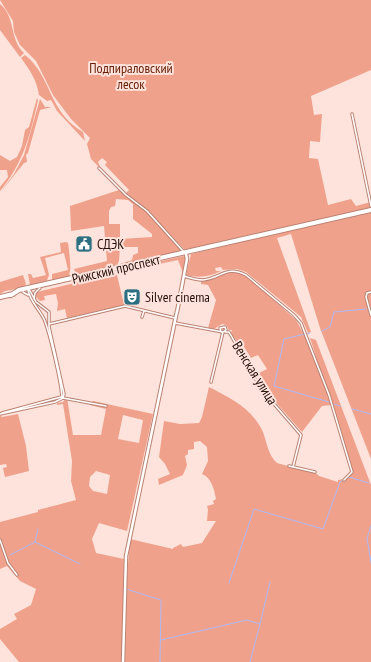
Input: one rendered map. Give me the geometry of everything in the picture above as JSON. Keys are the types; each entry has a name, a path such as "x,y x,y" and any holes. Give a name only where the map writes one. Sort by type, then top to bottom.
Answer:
{"highway":[{"name":"Рижский проспект","path":"28,291 47,285 371,210"},
{"name":"Рижский проспект","path":"0,297 47,285"}],"street":[{"path":"352,114 371,206"},
{"path":"100,168 126,195 148,211 186,254 187,259 126,556 123,662"},
{"path":"184,276 203,280 229,271 240,272 246,275 294,315 301,323 329,395 352,472 344,480"},
{"path":"35,301 34,293 40,288"},
{"path":"28,291 30,297 43,317 62,397"},
{"path":"28,291 30,297"},
{"path":"1,413 56,401 64,394 49,324 49,311 35,301 28,291"},
{"path":"371,292 367,294 366,297 371,315"},
{"path":"49,324 126,306 175,318"},
{"path":"41,313 45,309"},
{"path":"142,317 144,311"},
{"path":"175,323 177,311"},
{"path":"43,317 48,316"},
{"path":"175,323 223,332"},
{"name":"Венская улица","path":"211,382 223,332 229,332 262,390 301,435 293,467"},
{"path":"62,397 106,406"},
{"path":"290,466 315,472"},
{"path":"0,540 8,563 17,575"}],"green space":[{"name":"Подпираловский лесок","path":"0,0 371,0 371,70 311,96 314,115 322,114 320,142 310,141 309,158 318,159 328,205 351,199 356,206 371,202 371,209 185,250 143,206 126,193 129,190 105,165 107,162 102,158 98,162 101,169 91,159 87,144 90,138 71,119 53,95 36,61 20,45 14,32 13,21"},
{"path":"0,4 8,15 16,41 24,53 20,57 0,30"},
{"path":"25,55 41,73 56,104 63,114 72,124 83,132 85,141 57,111 51,100 47,101 39,95 33,76 21,58"},
{"path":"37,98 38,100 25,148 15,170 0,191 0,187 8,177 7,170 0,170 0,155 10,161 17,157 22,146 25,130 29,127"},
{"path":"40,99 45,107 52,107 40,110 28,153 26,155 27,162 24,163 0,193 14,174 24,155"},
{"path":"119,190 145,211 180,248 180,252 120,266 123,263 132,260 133,255 138,253 138,247 120,247 119,261 116,267 76,275 74,269 107,261 104,226 71,231 70,206","holes":["116,199 128,200 133,204 133,219 152,234 152,237 120,239 120,224 109,224 109,211 111,207 115,206"]},
{"path":"371,211 371,459 320,328 291,234 277,238 311,332 308,333 301,317 246,272 237,269 223,270 221,267 215,268 216,271 221,271 208,276 200,277 186,275 191,254"},
{"path":"60,243 68,243 70,265 69,274 71,276 55,282 52,280 52,274 68,270 64,253 45,258 49,275 46,283 30,285 28,274 31,274 33,278 46,275 40,257 61,252"},
{"path":"183,256 186,257 183,273 178,260 121,272 124,270"},
{"path":"235,271 246,275 296,320 308,342 328,394 310,338 316,340 371,485 371,662 125,662 126,589 130,539 173,549 181,544 183,547 202,543 216,521 207,521 207,506 214,504 213,501 216,499 210,481 202,474 208,461 207,447 200,441 194,442 194,449 188,450 188,454 185,456 187,465 183,475 159,485 158,479 170,474 165,464 159,457 164,421 180,424 199,423 202,417 209,387 225,395 253,416 263,432 270,453 277,463 317,474 338,482 338,480 344,479 352,470 331,405 322,406 302,432 263,388 260,382 263,380 259,373 267,369 258,355 251,358 241,342 237,342 231,333 232,330 229,330 226,325 222,324 214,329 208,328 216,300 208,285 201,284 201,280"},
{"path":"113,274 117,275 124,305 67,318 65,309 57,311 58,303 56,294 44,296 45,300 40,301 35,296 36,293 41,291"},
{"path":"23,275 26,284 23,288 5,291 0,294 0,282"},
{"path":"67,398 73,435 101,435 106,409 90,405 93,401 153,414 127,531 99,523 92,539 96,553 124,559 122,662 19,662 0,639 0,629 17,619 14,614 31,605 36,589 20,581 7,566 0,569 0,522 76,500 71,481 72,461 63,404 57,405 57,403 63,402","holes":["123,415 143,420 139,443 118,439","96,471 110,475 107,494 93,491 89,486 90,477"]},
{"path":"18,414 26,446 29,471 5,477 3,468 7,467 6,464 0,465 0,415 2,417"}],"waterway":[{"path":"322,331 330,327 334,312 366,309"},
{"path":"305,334 284,339 274,386 329,402"},
{"path":"334,404 340,406"},
{"path":"352,409 371,414"},
{"path":"229,583 254,509 323,529 340,482 349,477 369,483"},
{"path":"371,526 367,538 371,563"},
{"path":"10,555 35,542 38,529"},
{"path":"35,542 80,564"},
{"path":"260,624 270,582"},
{"path":"126,589 161,600 160,662"},
{"path":"161,640 247,620 260,624 250,662"}],"place":[{"name":"СДЭК","path":"84,244"},
{"name":"Silver cinema","path":"132,297"}]}
